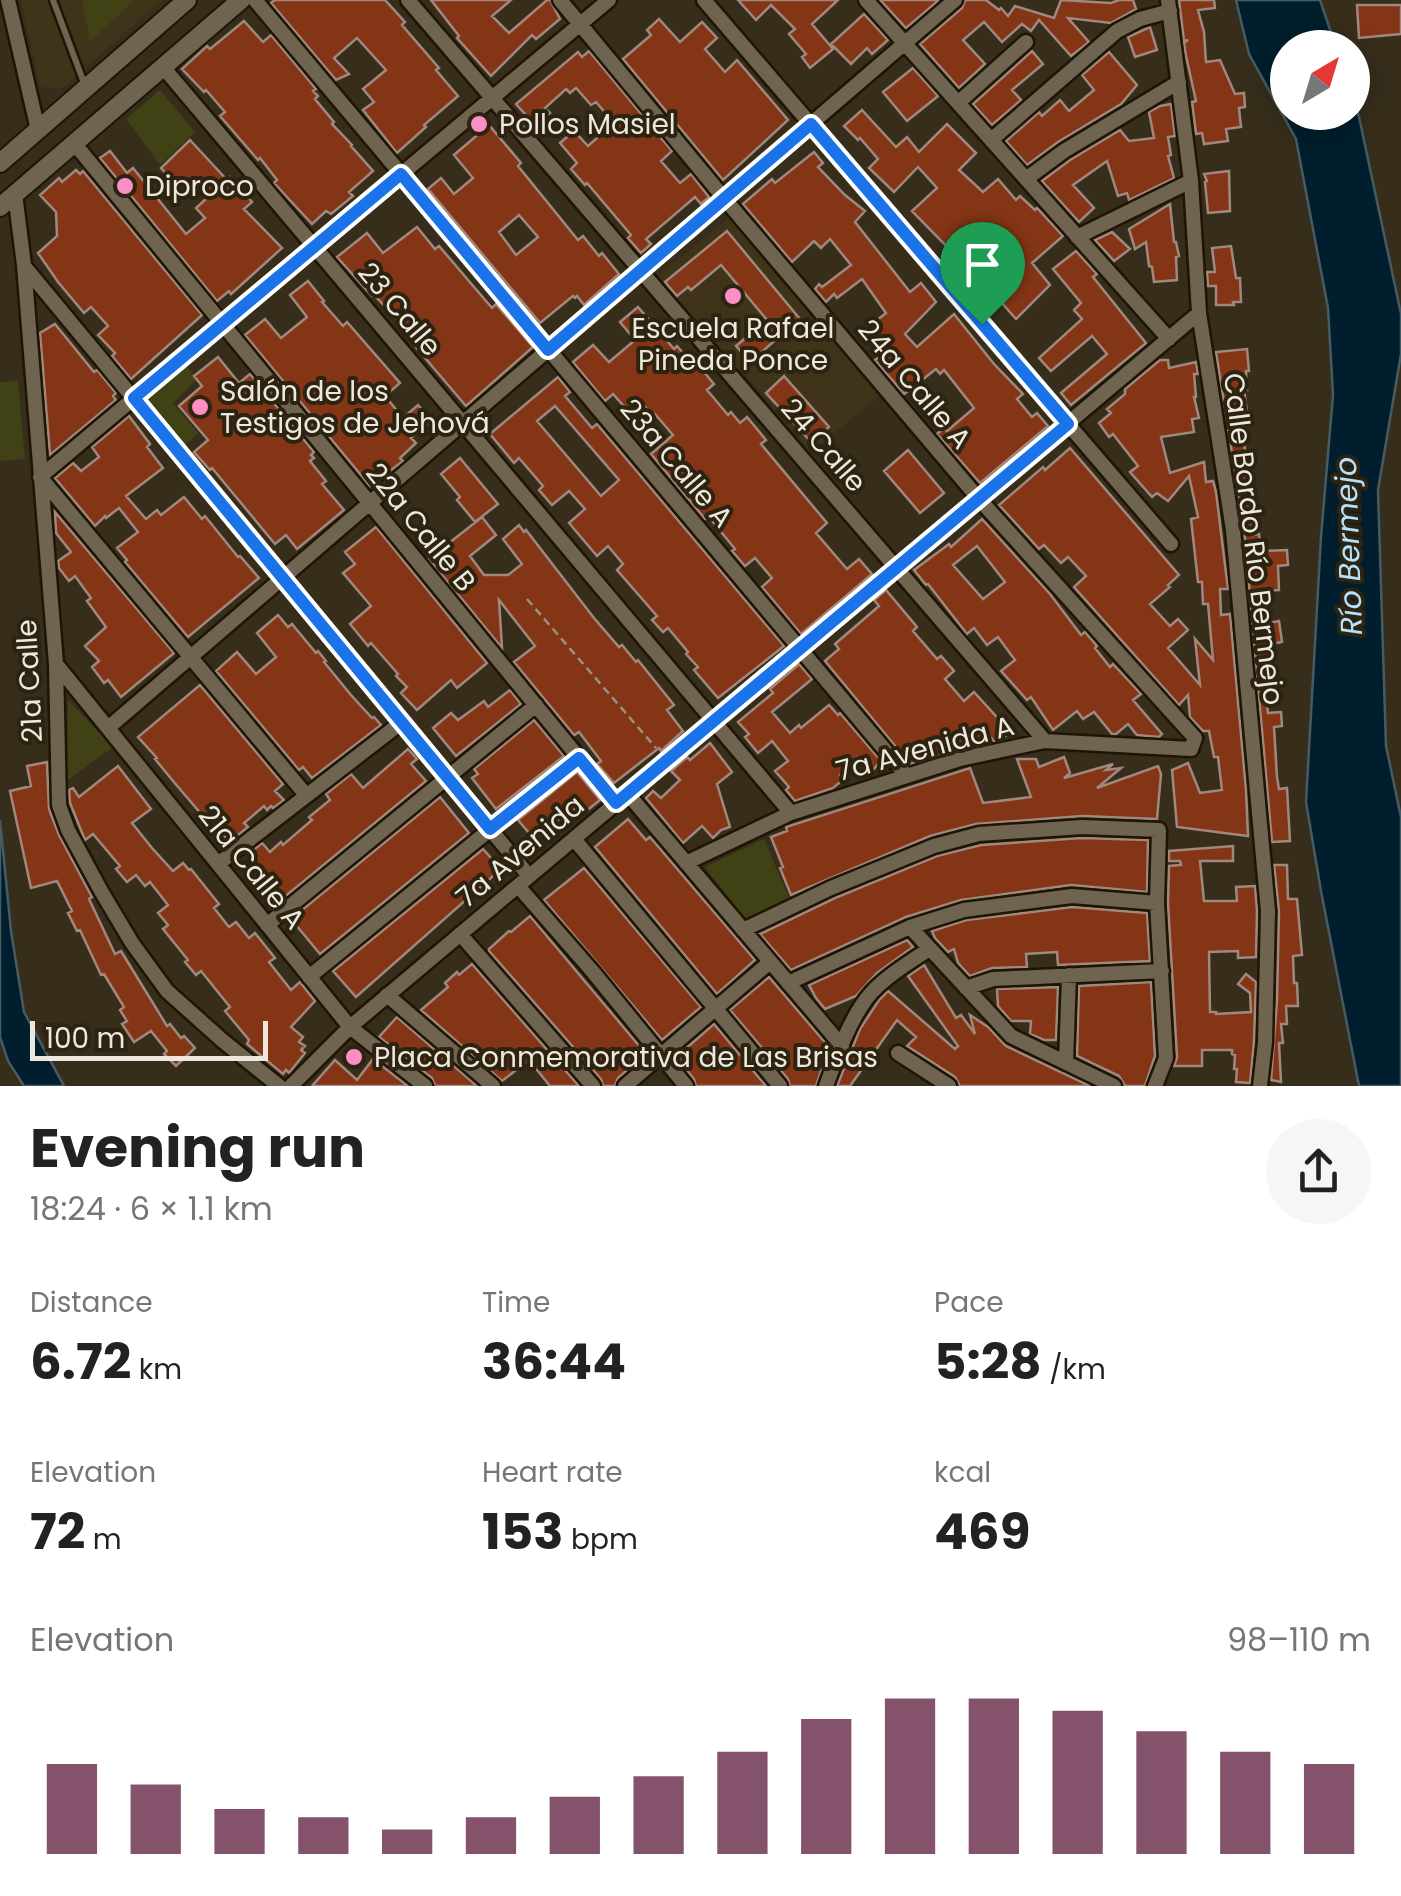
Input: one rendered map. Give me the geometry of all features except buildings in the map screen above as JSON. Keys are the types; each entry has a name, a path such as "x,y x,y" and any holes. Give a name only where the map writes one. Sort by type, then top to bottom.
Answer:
{"main road":[{"path":"0,163 187,0"},
{"path":"0,207 241,0"}],"street":[{"path":"8,0 38,130"},
{"name":"23a Calle A","path":"255,0 906,775"},
{"name":"24 Calle","path":"408,0 1045,741"},
{"name":"24a Calle A","path":"560,0 979,498 1195,738 1190,749"},
{"path":"306,795 40,477 609,0"},
{"path":"704,0 1171,544"},
{"path":"866,0 1169,339"},
{"path":"108,728 955,0"},
{"path":"992,140 1117,31 1169,6"},
{"name":"Calle Bordo Río Bermejo","path":"1169,6 1191,181 1200,313 1233,530 1268,911 1260,1086"},
{"path":"958,103 1026,42"},
{"name":"23 Calle","path":"163,67 790,813"},
{"path":"1026,179 1064,151 1179,82"},
{"name":"22a Calle B","path":"74,143 579,758 686,863 842,1046"},
{"path":"1077,237 1191,181"},
{"name":"21a Calle","path":"15,194 56,664 59,805 68,830 132,943 167,991 279,1086"},
{"path":"24,266 490,829 523,881 686,1086"},
{"name":"7a Avenida","path":"290,1086 350,1026 1200,313"},
{"name":"21a Calle A","path":"56,664 350,1026 425,1086"},
{"path":"267,925 536,705"},
{"path":"218,864 402,722"},
{"name":"7a Avenida A","path":"686,863 790,813 960,759 1045,741 1190,749"},
{"path":"309,976 579,758"},
{"path":"743,930 848,880 934,846 979,834 1082,827 1159,830 1157,903 1166,1058 1155,1086"},
{"path":"574,838 780,1086"},
{"path":"788,983 910,926 964,910 1072,896 1157,903"},
{"path":"910,926 1011,1036 1114,1086"},
{"path":"460,934 593,1086"},
{"path":"826,1086 862,1004 880,984 929,949"},
{"path":"625,1086 770,962"},
{"path":"966,988 993,979 1162,971"},
{"path":"1066,1063 1069,975"},
{"path":"387,995 493,1086"},
{"path":"898,1053 950,1086"}],"lane":[{"path":"54,0 86,88"}],"path":[{"path":"527,599 667,760"}],"shaded area":[{"path":"21,0 162,0 63,88 40,87"},
{"path":"82,0 135,0 90,41"},
{"path":"160,90 195,132 160,165 126,119"},
{"name":"Escuela Rafael Pineda Ponce","path":"731,216 811,313 738,376 655,279"},
{"path":"812,315 879,396 811,452 744,373"},
{"path":"186,366 197,379 173,403 198,433 180,450 141,404"},
{"path":"18,381 25,459 0,461 0,382"},
{"path":"68,700 113,747 67,781"},
{"path":"764,839 790,900 746,921 705,867"}],"water":[{"path":"1236,0 1320,0 1330,30 1270,30 1270,92 1249,54"},
{"name":"Río Bermejo","path":"1291,130 1362,130 1401,314 1401,354 1378,490 1386,746 1401,817 1401,1086 1359,1086 1306,802 1333,395 1328,308 1296,139"},
{"path":"0,820 24,1012 64,1086 24,1086 8,1061 0,1037"}],"place":[{"name":"Pollos Masiel","path":"479,124"},
{"name":"Diproco","path":"125,186"},
{"name":"Escuela Rafael Pineda Ponce","path":"733,296"},
{"name":"Salón de los Testigos de Jehová","path":"200,407"},
{"name":"Placa Conmemorativa de Las Brisas","path":"354,1057"}],"route":[{"path":"811,124 982,324 1068,424 616,803 579,758 490,829 134,398 401,174 548,350 811,124"}]}
